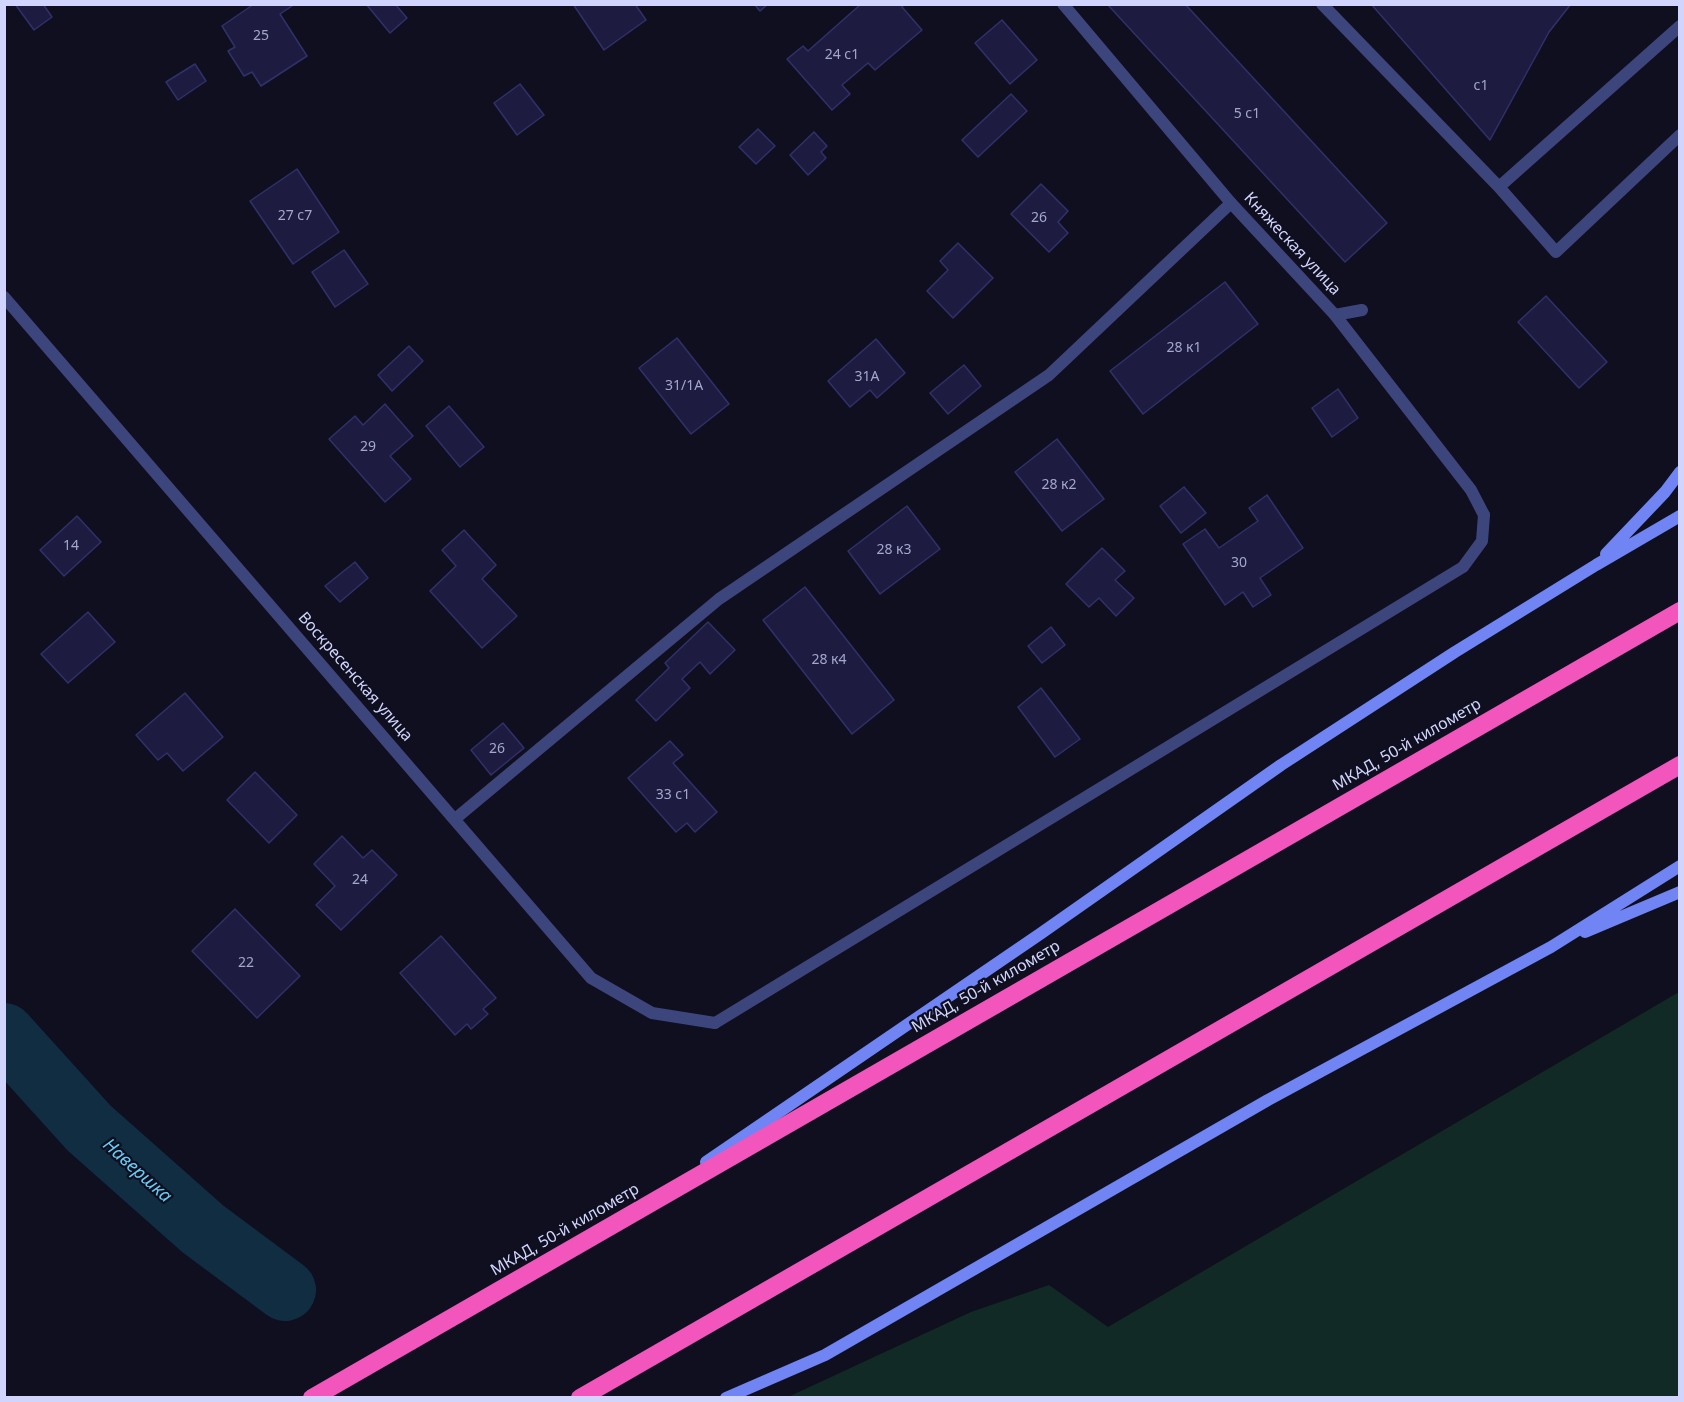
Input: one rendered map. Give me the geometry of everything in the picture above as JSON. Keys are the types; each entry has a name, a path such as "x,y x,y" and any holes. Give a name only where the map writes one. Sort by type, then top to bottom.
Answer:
{"highway":[{"name":"МКАД, 50-й километр","path":"312,1398 1680,612"},
{"path":"580,1398 1680,765"}],"main road":[{"path":"1596,565 1665,492 1680,472"},
{"path":"626,1217 1040,934 1281,765 1455,652 1680,516"},
{"path":"726,1398 825,1355 1268,1100 1551,947 1680,866"},
{"path":"1551,947 1680,892"}],"street":[{"name":"Княжеская улица","path":"715,1023 1463,567 1482,541 1484,515 1472,490 1335,315 1232,203 1063,4"},
{"path":"1322,4 1499,187 1556,252 1680,135"},
{"path":"1499,187 1680,26"},
{"path":"455,819 720,599 1049,375 1232,203"},
{"name":"Воскресенская улица","path":"4,297 591,978 652,1013 715,1023"},
{"path":"1335,315 1362,310"}],"green space":[{"path":"1679,992 1679,1397 788,1397 971,1312 1049,1285 1108,1327"}],"building":[{"path":"15,4 43,4 52,17 34,30"},
{"path":"254,4 291,4 292,6 280,14 307,56 261,86 252,72 244,76 228,51 235,47 222,26"},
{"path":"366,4 395,4 407,18 390,33"},
{"path":"573,4 635,4 646,20 604,50"},
{"path":"754,4 768,4 760,11"},
{"path":"861,4 904,4 902,7 922,30 875,70 868,63 842,85 850,94 832,110 787,59 803,46 808,51"},
{"path":"1107,4 1185,4 1387,223 1345,262"},
{"path":"1371,4 1571,4 1549,32 1490,140"},
{"path":"1002,20 1037,60 1010,84 975,43"},
{"path":"195,64 206,81 178,100 166,82"},
{"path":"520,84 544,115 517,135 494,103"},
{"path":"1011,94 1027,111 978,157 962,140"},
{"path":"758,129 775,146 756,164 739,147"},
{"path":"814,132 827,146 821,152 826,158 808,175 790,155"},
{"path":"297,169 339,232 293,264 250,201"},
{"path":"1041,184 1068,211 1058,222 1068,233 1049,252 1011,214"},
{"path":"958,243 993,278 953,318 927,291 948,270 940,261"},
{"path":"344,250 368,284 335,307 312,272"},
{"path":"1225,282 1258,324 1143,414 1110,371"},
{"path":"1546,296 1607,362 1579,388 1518,322"},
{"path":"677,338 729,404 691,434 639,368"},
{"path":"876,339 905,373 877,398 870,390 850,407 828,381"},
{"path":"409,346 423,361 392,391 378,375"},
{"path":"964,365 981,386 948,414 930,393"},
{"path":"1338,389 1358,418 1332,437 1312,408"},
{"path":"385,404 413,436 390,456 411,479 385,502 329,439 355,416 363,425"},
{"path":"449,406 484,447 460,467 426,426"},
{"path":"1057,439 1104,499 1062,531 1015,472"},
{"path":"1184,487 1206,513 1181,533 1160,506"},
{"path":"1267,495 1303,548 1260,578 1271,595 1253,607 1243,592 1225,605 1183,544 1205,529 1219,548 1258,521 1249,508"},
{"path":"907,506 940,549 880,594 848,551"},
{"path":"77,516 101,542 64,576 40,550"},
{"path":"464,530 496,565 482,579 517,616 482,648 430,591 456,566 442,550"},
{"path":"1102,548 1125,571 1115,580 1134,598 1116,616 1099,598 1089,607 1066,584"},
{"path":"355,562 368,578 340,602 325,586"},
{"path":"805,587 894,700 852,734 763,620"},
{"path":"88,612 115,642 68,683 41,654"},
{"path":"708,622 735,650 710,674 700,662 682,679 690,688 656,721 636,700 669,668 665,663"},
{"path":"1051,627 1065,645 1042,663 1028,646"},
{"path":"1041,688 1080,739 1055,757 1018,707"},
{"path":"185,693 223,737 183,771 167,753 158,760 136,735"},
{"path":"503,723 524,748 491,775 471,750"},
{"path":"670,741 683,755 673,763 717,812 695,832 687,823 676,832 628,778"},
{"path":"255,772 297,815 269,843 227,800"},
{"path":"342,836 363,858 372,850 397,875 341,930 316,905 335,886 314,864"},
{"path":"235,909 300,976 257,1018 192,951"},
{"path":"441,936 496,998 483,1009 488,1014 471,1029 467,1024 455,1035 400,973"}],"waterway":[{"name":"Навершка","path":"4,1034 89,1128 203,1229 285,1290"}]}
